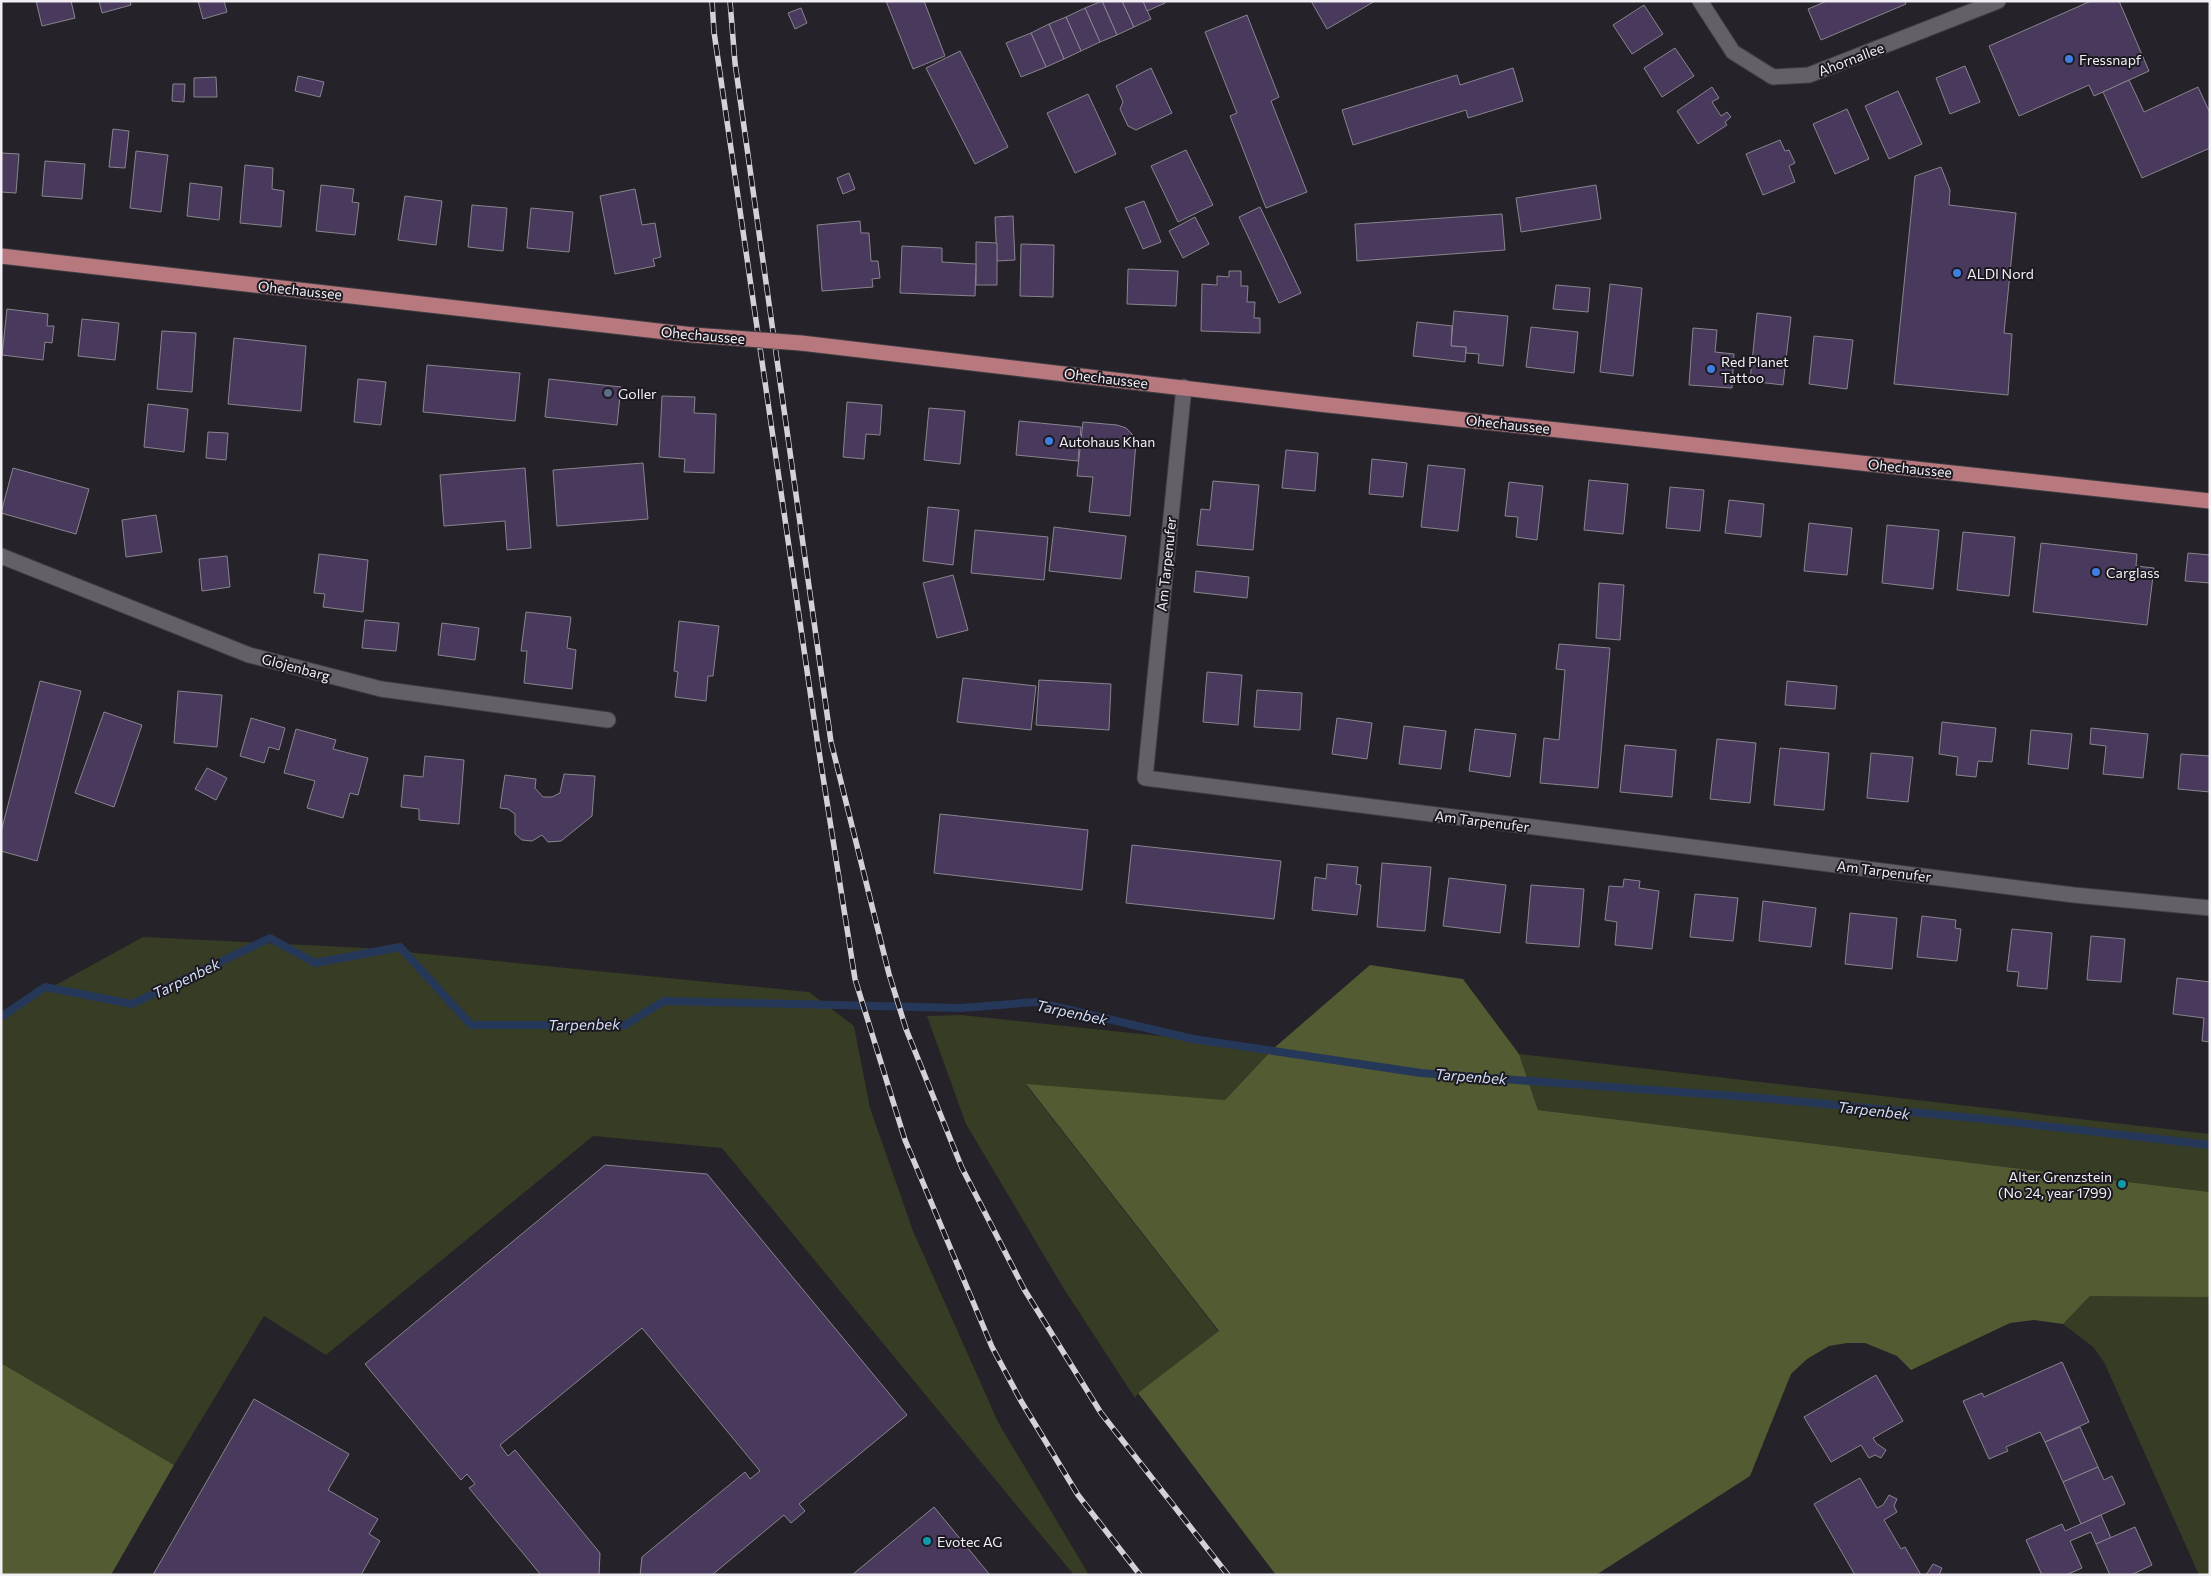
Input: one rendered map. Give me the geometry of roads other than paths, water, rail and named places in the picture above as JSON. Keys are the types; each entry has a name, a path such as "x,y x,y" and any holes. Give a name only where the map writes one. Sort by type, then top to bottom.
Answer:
{"main road":[{"name":"Ohechaussee","path":"1,256 693,335 801,343 2210,501"}],"street":[{"name":"Ahornallee","path":"1700,1 1733,52 1773,76 1810,76 1998,1"},
{"name":"Am Tarpenufer","path":"1184,387 1144,778 2074,895 2210,908"},
{"name":"Glojenbarg","path":"1,556 249,655 381,689 608,720"}],"waterway":[{"name":"Tarpenbek","path":"1,1017 45,987 132,1004 270,938 315,963 400,947 471,1025 625,1025 664,1001 961,1008 1036,1002 1193,1039 1421,1073 1761,1098 1984,1119 2210,1145"}],"railway":[{"path":"712,1 714,32 817,739 855,979 905,1140 992,1347 1021,1401 1078,1495 1140,1575"},
{"path":"730,1 735,63 831,742 889,974 906,1029 962,1168 1024,1289 1101,1413 1228,1575"}],"place":[{"name":"Fressnapf","path":"2069,59"},
{"name":"ALDI Nord","path":"1957,273"},
{"name":"Red Planet Tattoo","path":"1711,369"},
{"name":"Goller","path":"608,393"},
{"name":"Autohaus Khan","path":"1049,441"},
{"name":"Carglass","path":"2096,572"},
{"name":"Alter Grenzstein (No 24, year 1799)","path":"2122,1184"},
{"name":"Evotec AG","path":"927,1541"}]}
